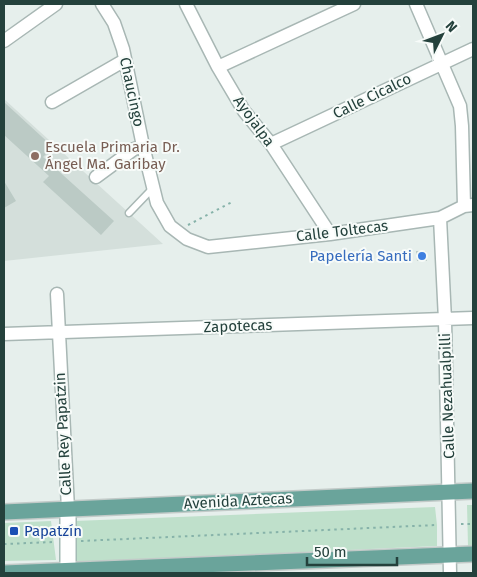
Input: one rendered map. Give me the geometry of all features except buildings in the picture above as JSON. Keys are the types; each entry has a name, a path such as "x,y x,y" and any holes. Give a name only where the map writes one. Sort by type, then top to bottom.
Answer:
{"main road":[{"name":"Avenida Aztecas","path":"4,512 473,491"},
{"path":"4,573 68,572 473,554"}],"street":[{"path":"4,41 56,4"},
{"name":"Chaucingo","path":"102,4 114,22 126,60 143,146 157,203 175,231 187,239 208,247"},
{"name":"Ayojalpa","path":"186,4 218,67 244,110 271,144 330,234"},
{"path":"218,67 354,4"},
{"path":"416,4 460,106 468,152 469,206"},
{"name":"Calle Cicalco","path":"271,144 473,49"},
{"path":"52,102 126,60"},
{"path":"96,177 134,149 143,146"},
{"name":"Calle Toltecas","path":"208,247 330,234 440,218 469,206"},
{"name":"Calle Nezahualpilli","path":"440,218 451,525 450,573"},
{"name":"Calle Rey Papatzin","path":"56,294 68,509 68,572"},
{"name":"Zapotecas","path":"4,334 473,318"}],"lane":[{"path":"129,213 153,188"}],"path":[{"path":"175,231 232,202"},
{"path":"4,544 473,524"}],"shaded area":[{"name":"Escuela Primaria Dr. Ángel Ma. Garibay","path":"4,99 129,213 163,244 4,261"}],"green space":[{"path":"467,505 473,505 473,545 468,546"},
{"path":"435,507 437,546 77,562 74,521"},
{"path":"51,521 56,560 4,561 4,523"}],"place":[{"name":"Escuela Primaria Dr. Ángel Ma. Garibay","path":"35,156"},
{"name":"Papelería Santi","path":"422,256"},
{"name":"Papatzín","path":"14,531"}]}
